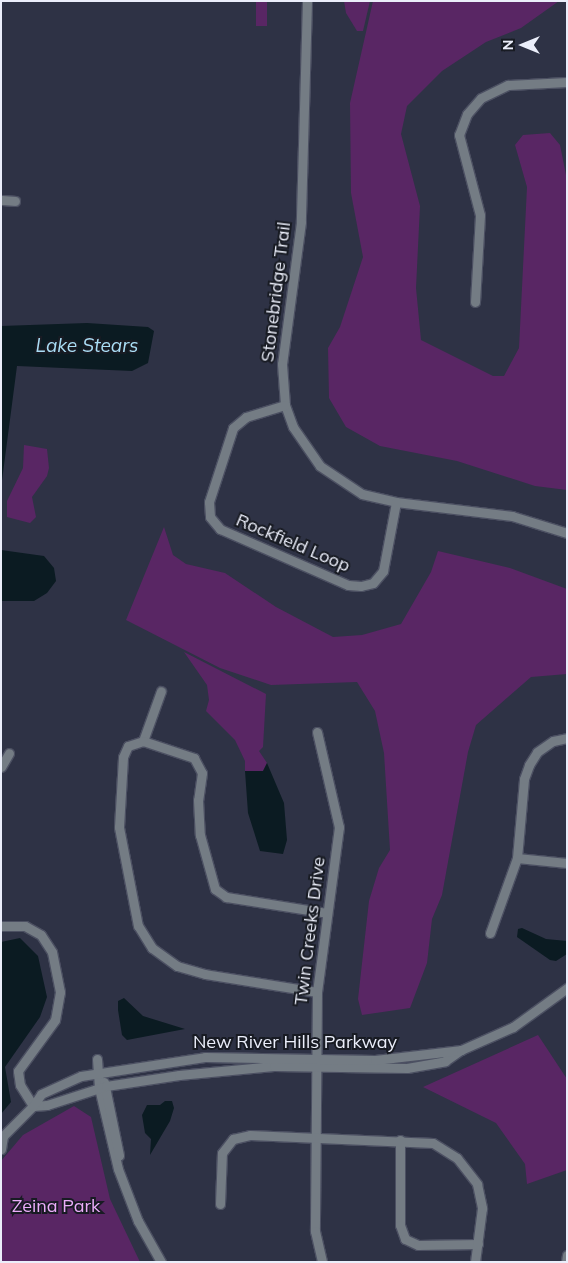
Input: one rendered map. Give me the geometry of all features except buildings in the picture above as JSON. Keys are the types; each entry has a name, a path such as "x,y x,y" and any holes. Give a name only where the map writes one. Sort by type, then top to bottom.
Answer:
{"street":[{"name":"Stonebridge Trail","path":"307,1 301,222 282,364 285,405 304,446 320,466 362,494 396,502 512,516 567,533"},
{"path":"475,302 480,215 459,135 467,114 481,98 508,85 567,82"},
{"path":"1,200 14,201"},
{"name":"Rockfield Loop","path":"285,405 246,417 233,428 209,502 210,517 220,529 348,585 361,586 373,583 384,571 396,502"},
{"path":"142,741 160,691"},
{"name":"Twin Creeks Drive","path":"317,732 339,827 317,992 314,1231 322,1262"},
{"path":"490,933 518,858 524,779 529,765 537,752 553,741 567,738"},
{"path":"317,992 204,974 177,966 152,948 138,926 119,827 123,757 128,746 142,741 194,758 202,773 198,800 200,835 215,889 226,897 327,913"},
{"path":"1,768 9,752"},
{"path":"518,858 567,863"},
{"path":"1,926 25,926 41,935 52,952 60,992 55,1020 18,1071 20,1085 33,1106"},
{"name":"New River Hills Parkway","path":"33,1106 47,1105 102,1087 266,1066 407,1068 445,1061 461,1050 513,1027 567,988"},
{"name":"New River Hills Parkway","path":"2,1137 48,1089 100,1072 205,1057 388,1060 461,1050"},
{"path":"98,1058 102,1087 127,1192 138,1221 161,1262"},
{"path":"220,1204 222,1152 233,1139 250,1135 400,1140 434,1143 457,1158 476,1184 482,1208 475,1262"},
{"path":"1,1149 2,1137"},
{"path":"400,1140 400,1225 405,1239 418,1245 478,1244"},
{"path":"566,1262 567,1255"}],"green space":[{"path":"256,1 267,1 267,26 256,26"},
{"path":"344,1 370,1 363,31 357,31 346,13"},
{"path":"373,1 559,1 521,28 486,42 442,71 407,106 401,134 420,206 416,288 421,340 493,376 504,376 519,348 527,187 515,145 523,135 550,133 560,145 567,180 567,490 535,486 457,461 380,446 346,427 329,398 328,348 340,327 363,257 351,193 350,103"},
{"path":"24,445 47,449 49,468 47,476 32,497 36,517 30,523 7,517 7,501 23,468"},
{"path":"164,527 173,555 186,564 225,573 276,607 333,637 362,635 401,624 431,572 438,551 510,568 567,589 567,674 531,677 476,725 468,752 442,895 432,919 427,963 410,1008 362,1015 358,999 369,901 379,868 390,850 384,753 375,711 357,682 271,685 220,668 126,620"},
{"path":"184,652 266,694 263,747 259,751 267,763 263,771 245,771 245,761 235,740 206,711 209,700 207,685"},
{"path":"538,1035 567,1079 567,1170 527,1184 525,1164 496,1123 423,1087"},
{"name":"Zeina Park","path":"74,1106 91,1117 110,1199 140,1262 1,1262 1,1161 23,1135"}],"water":[{"name":"Lake Stears","path":"87,323 148,327 154,331 148,363 132,371 17,366 1,488 1,326"},
{"path":"1,550 44,556 54,568 56,581 47,593 34,601 1,601"},
{"path":"267,763 284,803 287,840 283,854 260,851 248,813 245,771 263,771"},
{"path":"522,928 546,939 567,941 567,954 556,961 550,960 517,937 518,929"},
{"path":"20,938 38,956 47,997 40,1017 5,1067 11,1102 1,1114 1,942"},
{"path":"124,998 143,1016 185,1029 127,1040 122,1035 118,1010 118,1001"},
{"path":"165,1101 172,1101 174,1108 170,1121 150,1155 151,1139 145,1133 142,1115 147,1105 160,1105"}]}
